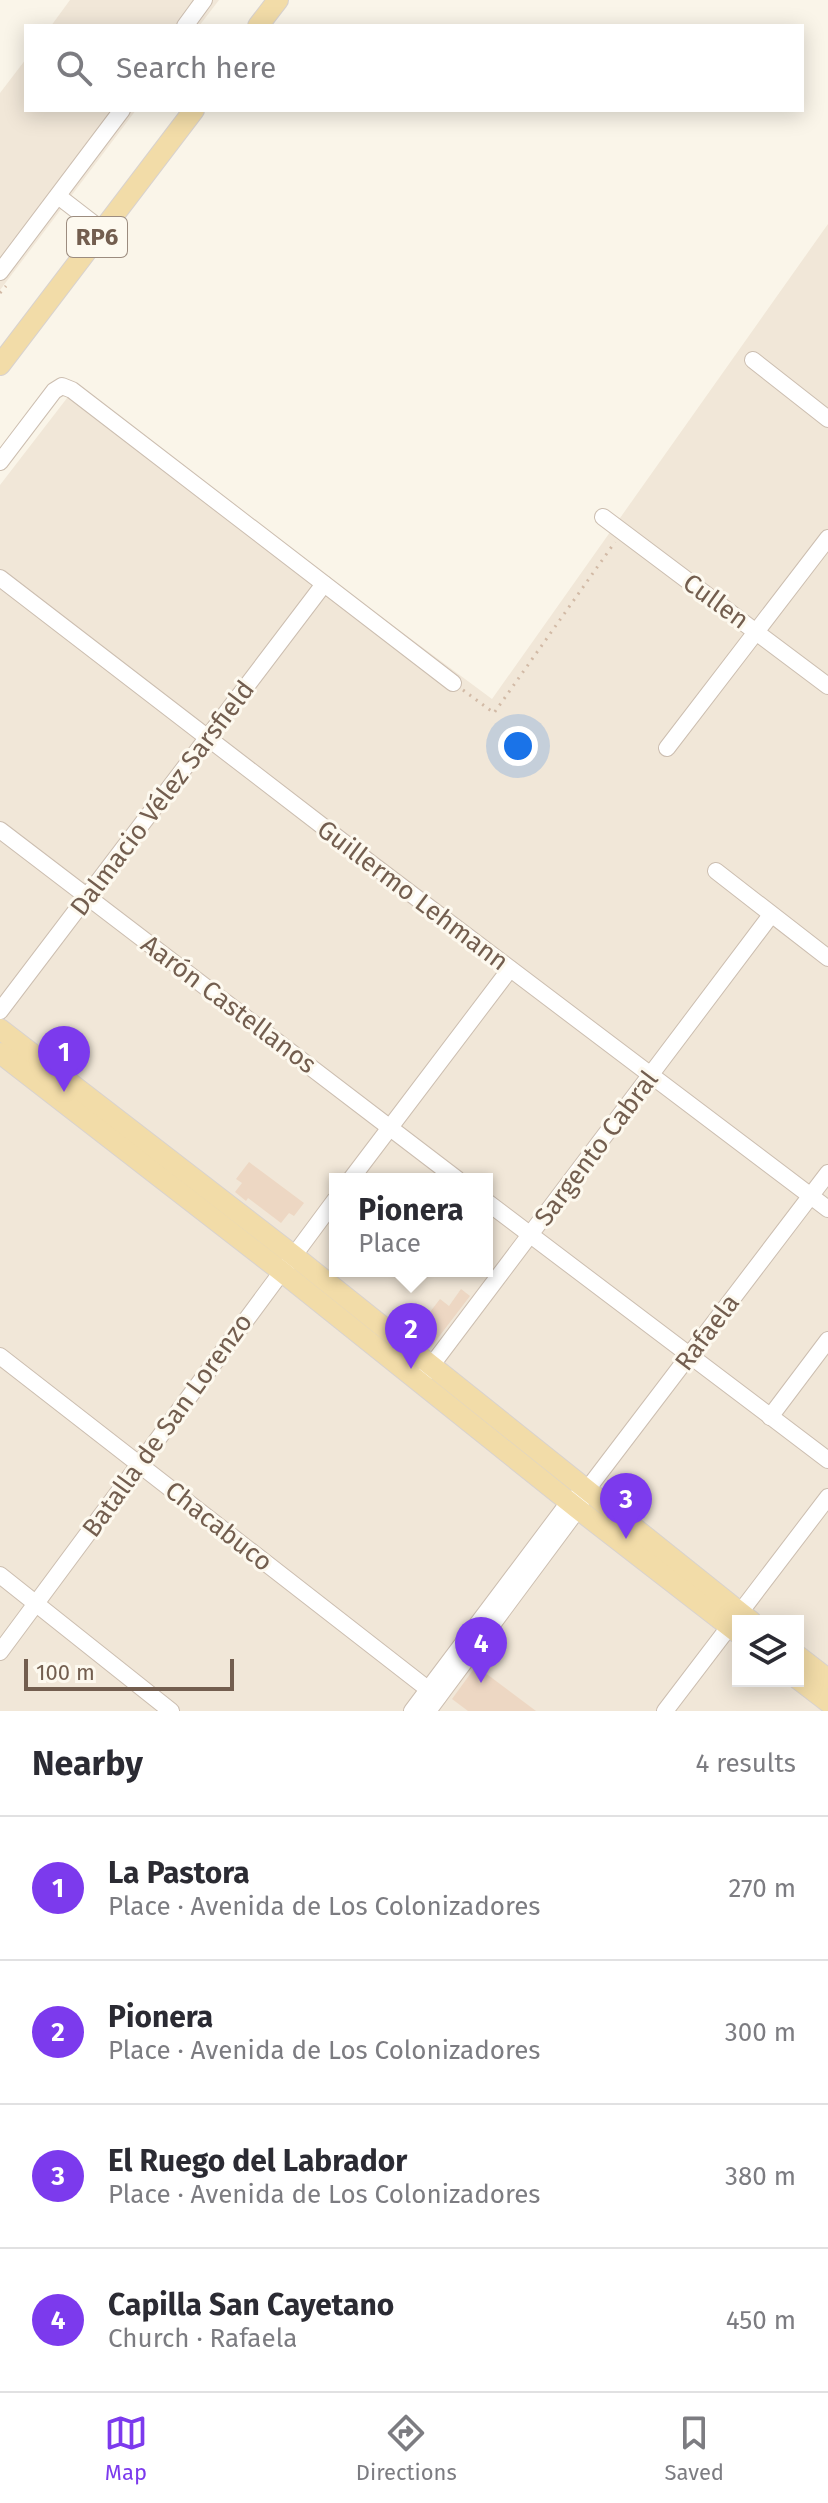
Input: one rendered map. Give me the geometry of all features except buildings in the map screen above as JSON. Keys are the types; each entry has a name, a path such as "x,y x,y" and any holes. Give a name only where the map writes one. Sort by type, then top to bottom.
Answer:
{"main road":[{"path":"260,24 278,0"},
{"name":"RP6","path":"0,365 192,112"},
{"path":"0,1029 426,1373 578,1501 732,1618"},
{"path":"0,1053 287,1263"},
{"path":"804,1661 828,1679"},
{"path":"804,1684 828,1702"}],"street":[{"path":"186,24 204,0"},
{"path":"0,272 121,112"},
{"path":"58,196 102,230"},
{"path":"753,360 828,419"},
{"path":"0,462 54,391 62,386 72,390 453,683"},
{"name":"Cullen","path":"603,517 828,686"},
{"path":"667,748 828,538"},
{"name":"Guillermo Lehmann","path":"0,578 828,1209"},
{"name":"Dalmacio Vélez Sarsfield","path":"0,1011 324,584"},
{"name":"Aarón Castellanos","path":"0,830 449,1173"},
{"path":"716,871 828,958"},
{"name":"Sargento Cabral","path":"426,1373 771,915"},
{"path":"356,1173 510,969"},
{"name":"Rafaela","path":"412,1711 431,1699 828,1173"},
{"path":"493,1206 828,1460"},
{"name":"Batalla de San Lorenzo","path":"0,1652 329,1208"},
{"path":"770,1417 828,1340"},
{"name":"Chacabuco","path":"0,1356 139,1462 431,1699"},
{"path":"745,1615 828,1497"},
{"path":"0,1575 171,1711"},
{"path":"665,1711 732,1631"}],"path":[{"path":"453,683 494,713 622,531"}],"shaded area":[{"path":"70,0 219,0 201,24 52,24"},
{"path":"24,62 24,112 134,112 0,290 0,93"},
{"path":"828,224 828,1711 0,1711 0,485 74,389 492,699"}],"place":[{"name":"La Pastora","path":"64,1092"},
{"name":"Pionera","path":"411,1369"},
{"name":"El Ruego del Labrador","path":"626,1539"},
{"name":"Capilla San Cayetano","path":"481,1683"}]}
